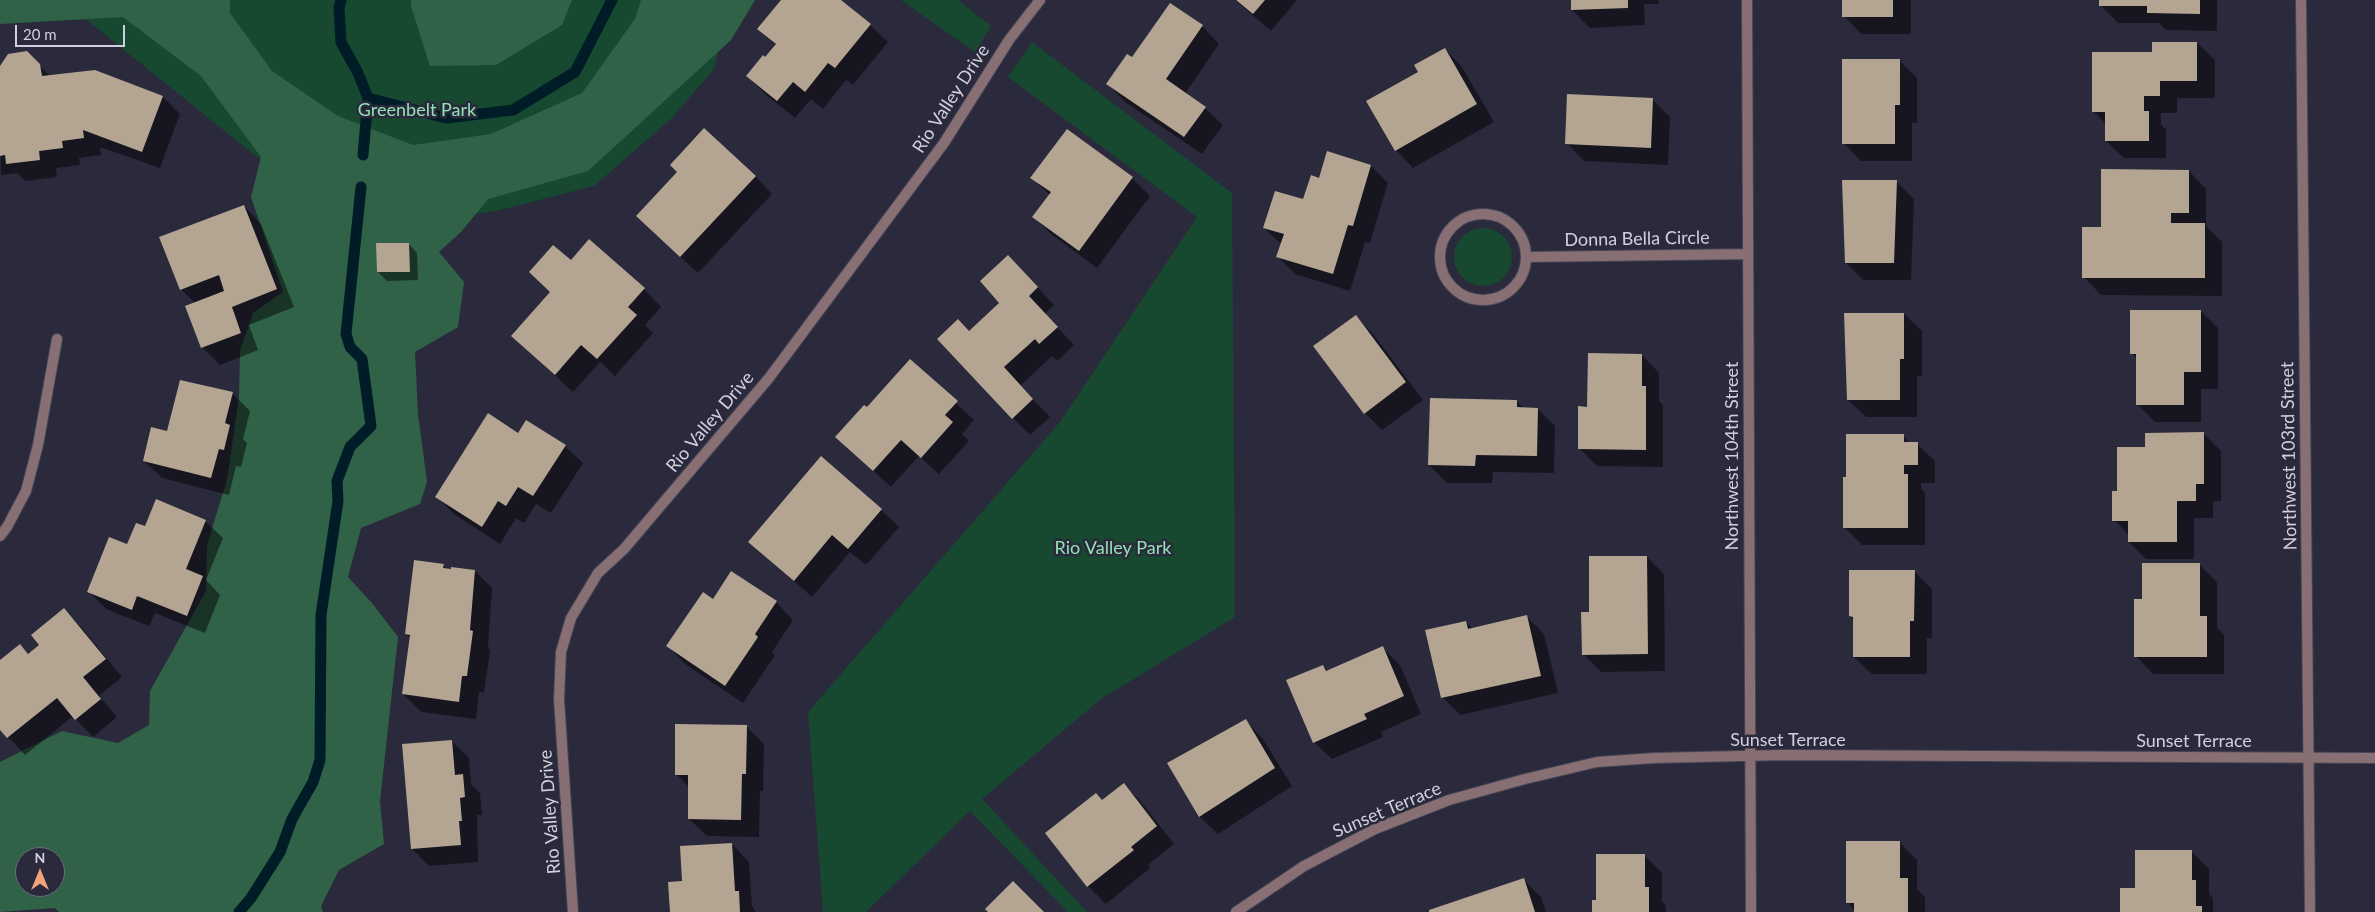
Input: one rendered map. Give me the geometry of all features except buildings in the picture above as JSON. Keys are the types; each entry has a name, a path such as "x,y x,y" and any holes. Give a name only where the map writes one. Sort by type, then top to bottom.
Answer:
{"street":[{"name":"Rio Valley Drive","path":"573,912 559,699 561,652 571,618 598,573 624,549 769,378 944,143 1009,40 1040,0"},
{"name":"Northwest 104th Street","path":"1746,0 1751,912"},
{"name":"Northwest 103rd Street","path":"2301,0 2310,912"},
{"path":"1482,213 1499,216 1514,226 1523,240 1527,256 1524,273 1514,287 1500,297 1483,300 1466,297 1452,288 1443,274 1439,257 1442,241 1452,226 1466,216 1482,213"},
{"name":"Donna Bella Circle","path":"1527,256 1748,254"},
{"path":"0,536 7,527 26,491 38,445 57,339"},
{"name":"Sunset Terrace","path":"1236,912 1313,861 1375,829 1449,800 1526,778 1597,762 1654,758 1750,756 2375,758"}],"green space":[{"path":"0,0 230,0 230,13 272,71 338,116 413,145 491,134 582,93 635,19 641,0 755,0 731,40 588,171 488,199 461,232 439,252 464,282 458,327 415,352 418,414 427,482 420,504 361,528 348,577 372,603 398,637 380,801 384,844 339,870 321,906 323,912 59,912 55,908 0,912 0,762 62,731 118,743 149,725 150,691 206,591 207,545 227,480 239,397 240,350 253,313 283,292 251,197 261,157 201,76 123,17 0,24"},
{"name":"Greenbelt Park","path":"62,0 734,0 713,70 672,118 594,186 496,211 422,221 324,211"},
{"path":"411,0 572,0 562,25 496,65 430,66 411,6"},
{"path":"901,0 958,0 991,26 975,52"},
{"name":"Rio Valley Park","path":"1032,42 1232,193 1235,617 1101,699 982,799 1087,912 1068,912 970,811 866,912 823,912 808,712 1060,422 1197,217 1008,77"},
{"path":"1483,228 1494,230 1507,241 1512,257 1510,268 1499,281 1483,286 1472,284 1459,273 1454,257 1456,246 1467,233"}],"waterway":[{"path":"341,0 339,8 341,42 358,73 368,98 363,155"},
{"path":"368,98 446,118 513,110 575,72 612,0"},
{"path":"239,912 251,898 280,852 292,819 313,782 320,760 321,615 338,501 337,481 350,447 371,426 362,359 350,347 346,334 361,187"}]}
